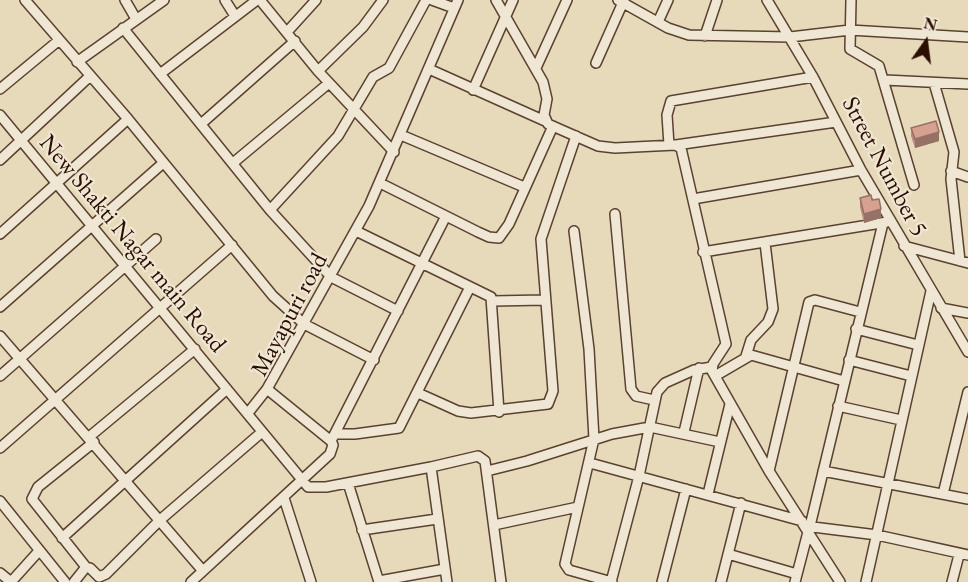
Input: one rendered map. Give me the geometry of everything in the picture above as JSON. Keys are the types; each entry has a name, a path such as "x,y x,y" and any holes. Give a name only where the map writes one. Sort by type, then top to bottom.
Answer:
{"street":[{"path":"25,0 89,77 128,119 162,164 273,296 304,324 374,360"},
{"path":"125,0 136,19"},
{"path":"77,62 164,0"},
{"path":"225,0 236,16"},
{"path":"160,74 258,0 318,71 394,152"},
{"path":"287,32 316,0"},
{"path":"318,71 363,27 383,0"},
{"path":"270,210 333,142 373,77 386,72 393,63 426,0"},
{"path":"432,0 456,4"},
{"path":"380,183 489,237 498,237 509,224 549,123 546,91 536,68 496,0"},
{"path":"473,90 513,0"},
{"path":"536,68 567,0"},
{"path":"658,22 668,0"},
{"path":"705,36 717,0"},
{"name":"Street Number 5","path":"767,0 813,77 886,222 904,246 968,352"},
{"path":"851,0 850,49 877,63 885,80 914,185"},
{"path":"596,63 622,1 680,33 705,36 790,37 850,30 968,37"},
{"name":"Mayapuri road","path":"333,437 267,389 331,277 380,183 456,4"},
{"path":"123,28 270,210 331,277 398,311"},
{"path":"0,89 58,41"},
{"path":"201,124 295,41"},
{"path":"429,69 598,146 615,148 672,145 837,122"},
{"path":"0,160 89,77"},
{"path":"713,371 726,344 703,252 683,152 672,145 667,110 669,104 676,99 813,77"},
{"path":"885,80 968,84"},
{"path":"233,163 329,82"},
{"path":"904,246 964,262 957,233 951,171 953,146 933,83"},
{"name":"New Shakti Nagar main Road","path":"0,115 303,481"},
{"path":"0,234 128,119"},
{"path":"418,393 458,411 499,412 543,406 551,399 553,391 544,300 542,239 571,134"},
{"path":"401,135 524,187"},
{"path":"0,307 162,164"},
{"path":"693,199 861,170"},
{"path":"951,171 968,177"},
{"path":"615,214 631,389 636,396 654,400"},
{"path":"191,582 330,454 333,437 446,216"},
{"path":"703,252 886,222 860,312 823,471 806,526 796,578 728,555"},
{"path":"356,231 491,297 499,412"},
{"path":"574,231 589,349 594,439 565,560 566,568 612,582 639,476 654,400 662,385 699,368 713,371 746,356 758,356 844,381"},
{"path":"957,233 968,235"},
{"path":"0,376 156,239"},
{"path":"746,356 751,340 768,322 773,309 765,243"},
{"path":"0,448 232,245"},
{"path":"333,437 399,428 470,287"},
{"path":"866,582 931,291"},
{"path":"493,301 544,300"},
{"path":"769,471 810,300 860,312"},
{"path":"941,308 968,313"},
{"path":"856,329 918,345"},
{"path":"0,336 203,571"},
{"path":"195,349 38,487 33,495 33,503 86,567 90,568 96,576 102,576 160,520 262,432"},
{"path":"849,360 911,376"},
{"path":"684,432 699,368"},
{"path":"713,371 769,471 842,581"},
{"path":"62,538 111,497 125,479 227,389"},
{"path":"248,413 267,389"},
{"path":"943,494 968,392"},
{"path":"708,494 730,404"},
{"path":"838,406 901,420"},
{"path":"487,471 594,439 650,427 684,432 720,442"},
{"path":"303,481 313,488 431,467 478,456 485,461 487,471 501,582"},
{"path":"590,463 741,503 806,526 877,535 964,555 952,582"},
{"path":"431,467 447,582"},
{"path":"823,471 968,499"},
{"path":"348,483 379,582 445,569"},
{"path":"662,582 686,489"},
{"path":"284,498 312,582"},
{"path":"0,501 38,552 65,582"},
{"path":"721,582 741,503"},
{"path":"494,525 578,507"},
{"path":"0,519 7,510"},
{"path":"362,530 437,519"},
{"path":"0,573 11,582 38,552"},
{"path":"74,582 86,567"}],"building":[{"path":"936,121 939,132 915,139 911,128"},
{"path":"871,195 872,200 879,199 881,209 864,214 860,198"}]}
